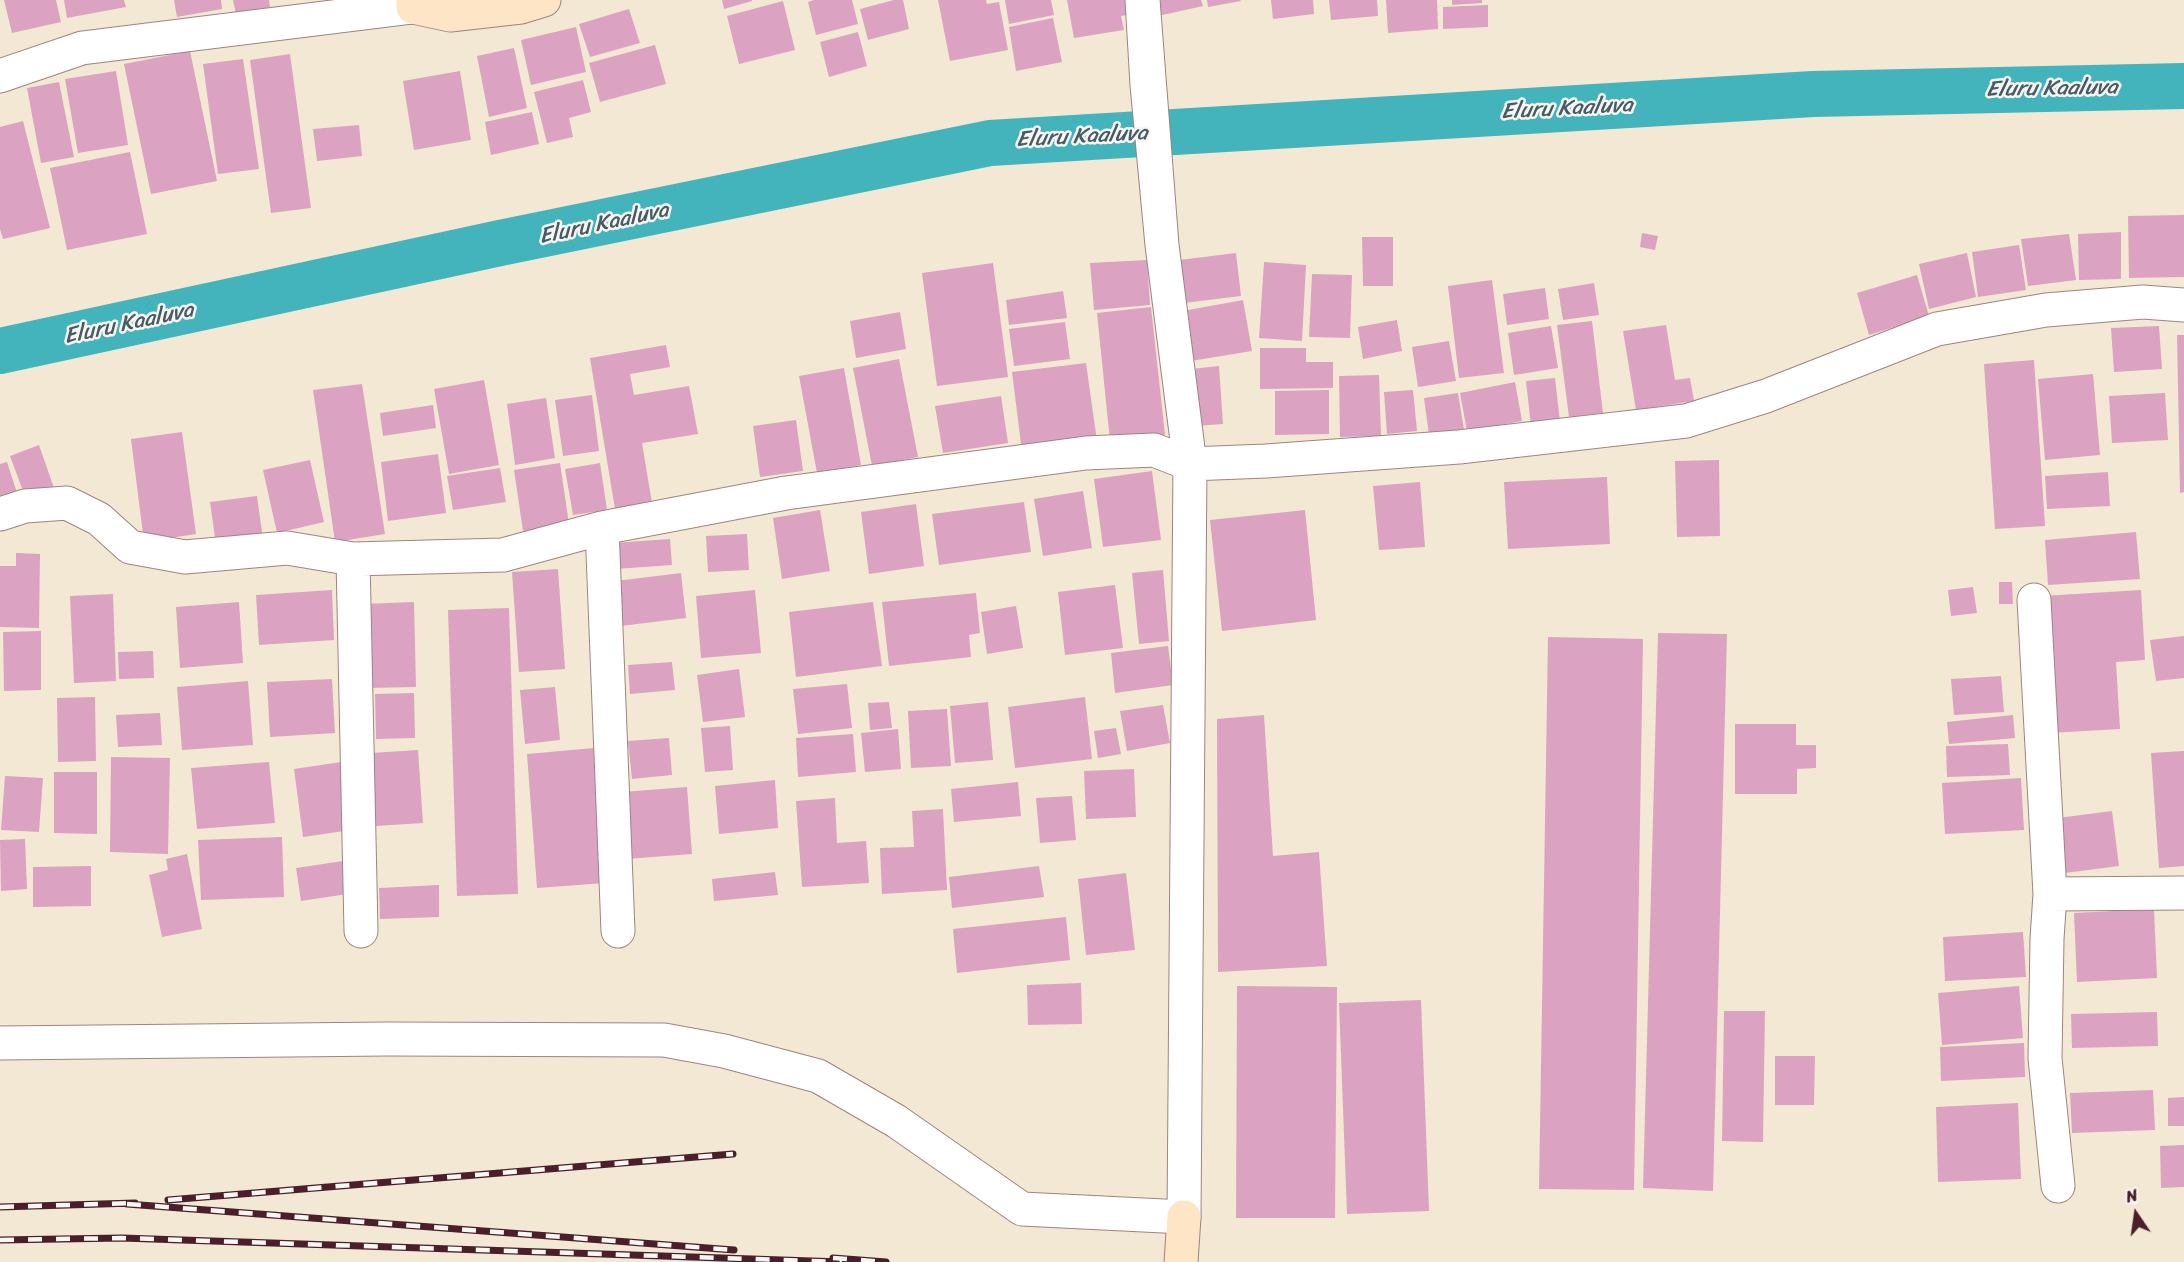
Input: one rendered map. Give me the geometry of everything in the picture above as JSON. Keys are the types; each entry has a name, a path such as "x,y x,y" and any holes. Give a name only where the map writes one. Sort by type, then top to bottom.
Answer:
{"street":[{"path":"0,76 82,48 413,4 450,15 521,7 544,0"},
{"path":"1143,0 1147,85 1162,244 1190,464 1184,1217 1181,1262"},
{"path":"0,514 25,506 67,503 99,519 130,547 185,557 287,548 353,559 503,555 602,528 786,493 1086,453 1154,450 1190,464 1266,461 1459,447 1686,421 1766,396 1937,329 2046,310 2143,302 2184,304"},
{"path":"602,528 618,931"},
{"path":"353,559 361,931"},
{"path":"2034,600 2050,894 2045,1058 2058,1186"},
{"path":"2050,894 2184,892"},
{"path":"0,1044 387,1039 664,1040 724,1051 818,1076 896,1121 1022,1209 1184,1217"}],"building":[{"path":"4,0 56,0 61,22 12,33"},
{"path":"64,0 124,0 126,7 67,18"},
{"path":"174,0 221,0 222,9 177,17"},
{"path":"233,0 269,0 270,7 236,14"},
{"path":"722,0 752,0 752,1 724,9"},
{"path":"852,0 858,24 816,35 808,2"},
{"path":"894,0 903,0 909,29 868,40 860,9"},
{"path":"938,0 986,0 987,4 999,2 1008,50 950,61"},
{"path":"1005,0 1051,0 1054,15 1009,24"},
{"path":"1067,0 1132,0 1135,14 1121,16 1124,30 1074,38"},
{"path":"1154,0 1201,0 1203,6 1158,16"},
{"path":"1207,0 1240,0 1241,1 1208,7"},
{"path":"1271,0 1313,0 1314,14 1273,19"},
{"path":"1329,0 1377,0 1378,16 1331,20"},
{"path":"1386,0 1437,0 1438,29 1388,33"},
{"path":"1452,0 1482,0 1482,3 1452,5"},
{"path":"783,1 795,50 739,64 727,16"},
{"path":"1488,5 1488,27 1443,29 1443,7"},
{"path":"629,9 640,43 590,57 579,24"},
{"path":"1053,18 1062,62 1016,71 1009,27"},
{"path":"576,27 586,72 531,85 521,40"},
{"path":"858,32 867,66 829,77 820,42"},
{"path":"655,45 666,84 600,102 589,63"},
{"path":"514,48 527,108 489,117 477,56"},
{"path":"190,51 217,181 151,194 124,64"},
{"path":"290,54 311,208 271,213 250,60"},
{"path":"243,59 259,169 218,174 203,64"},
{"path":"116,71 128,145 78,153 65,79"},
{"path":"460,71 471,140 414,150 403,81"},
{"path":"583,80 591,112 569,118 573,137 547,143 534,92"},
{"path":"59,82 74,157 41,163 27,88"},
{"path":"532,112 539,144 491,155 485,122"},
{"path":"23,121 50,228 3,239 0,229 0,127"},
{"path":"359,125 362,156 317,161 313,129"},
{"path":"130,152 147,234 67,250 50,168"},
{"path":"2184,215 2184,277 2129,278 2128,216"},
{"path":"2121,232 2121,279 2079,280 2078,234"},
{"path":"1642,233 1658,236 1655,250 1640,247"},
{"path":"2069,234 2076,280 2028,286 2021,239"},
{"path":"1362,237 1393,237 1393,286 1363,286"},
{"path":"2019,245 2026,290 1978,297 1972,252"},
{"path":"1236,253 1241,296 1184,303 1179,260"},
{"path":"1967,253 1976,297 1929,309 1919,264"},
{"path":"1147,260 1150,305 1094,310 1090,263"},
{"path":"1264,262 1306,265 1302,341 1259,338"},
{"path":"993,263 1008,377 937,386 922,273"},
{"path":"1312,274 1352,275 1350,338 1309,337"},
{"path":"1917,275 1929,316 1869,335 1857,293"},
{"path":"1492,280 1504,373 1459,378 1448,286"},
{"path":"1594,283 1599,315 1563,320 1558,289"},
{"path":"1545,288 1549,319 1507,325 1503,294"},
{"path":"1063,291 1067,318 1009,325 1006,300"},
{"path":"1243,300 1252,351 1191,361 1183,311"},
{"path":"1151,307 1165,435 1110,441 1097,313"},
{"path":"900,312 906,349 856,358 850,321"},
{"path":"1397,320 1402,351 1363,359 1358,327"},
{"path":"1592,321 1603,413 1569,417 1557,325"},
{"path":"1065,322 1070,359 1014,366 1009,329"},
{"path":"1666,325 1675,380 1690,378 1694,401 1636,410 1623,331"},
{"path":"1551,326 1558,368 1514,375 1508,333"},
{"path":"2159,326 2162,369 2114,372 2111,328"},
{"path":"2177,335 2184,335 2184,492 2180,493"},
{"path":"1449,341 1456,381 1418,387 1412,347"},
{"path":"666,345 670,367 630,374 634,395 689,386 698,434 642,443 652,503 615,509 590,358"},
{"path":"1260,348 1306,348 1306,362 1333,362 1333,388 1260,389"},
{"path":"899,359 918,457 872,466 853,368"},
{"path":"2034,360 2045,526 1995,529 1984,364"},
{"path":"1086,363 1097,441 1022,452 1012,372"},
{"path":"1219,366 1223,424 1195,426 1190,369"},
{"path":"844,368 861,465 817,473 799,376"},
{"path":"2093,374 2100,455 2045,460 2038,379"},
{"path":"1379,375 1381,436 1340,437 1339,376"},
{"path":"1555,378 1560,422 1531,426 1526,381"},
{"path":"484,380 499,465 449,474 434,389"},
{"path":"1515,382 1522,421 1467,431 1460,393"},
{"path":"362,384 385,534 335,542 313,390"},
{"path":"1329,390 1329,434 1275,435 1275,391"},
{"path":"1413,390 1417,431 1387,434 1384,392"},
{"path":"1458,393 1464,430 1429,435 1424,398"},
{"path":"2165,393 2168,440 2112,443 2109,396"},
{"path":"592,395 599,451 563,456 555,400"},
{"path":"1001,396 1008,443 943,453 935,406"},
{"path":"546,398 555,458 515,465 507,404"},
{"path":"433,405 436,428 383,436 380,413"},
{"path":"796,420 803,471 760,477 753,426"},
{"path":"182,432 196,534 144,542 131,439"},
{"path":"39,445 54,488 26,499 10,456"},
{"path":"438,454 446,513 388,521 381,462"},
{"path":"310,460 324,522 277,533 263,470"},
{"path":"1719,460 1720,536 1677,537 1675,461"},
{"path":"7,462 18,496 0,501 0,464"},
{"path":"560,463 569,524 523,531 514,470"},
{"path":"600,463 607,510 573,515 565,469"},
{"path":"500,468 506,502 453,510 447,476"},
{"path":"1152,471 1161,540 1103,547 1094,479"},
{"path":"2108,472 2110,506 2047,509 2045,476"},
{"path":"1607,477 1610,544 1508,549 1504,482"},
{"path":"1420,482 1425,547 1379,550 1373,486"},
{"path":"1083,491 1092,548 1043,556 1034,499"},
{"path":"257,496 263,539 216,545 210,502"},
{"path":"1024,502 1031,552 939,565 932,514"},
{"path":"916,504 924,566 869,574 861,512"},
{"path":"820,510 830,571 782,579 773,518"},
{"path":"1305,510 1316,620 1222,631 1210,520"},
{"path":"2136,532 2140,579 2048,585 2045,540"},
{"path":"747,534 749,570 708,572 706,536"},
{"path":"670,539 672,565 615,569 613,543"},
{"path":"16,553 40,554 39,628 0,627 0,566 16,566"},
{"path":"558,569 565,669 519,672 512,572"},
{"path":"1163,570 1169,641 1139,644 1132,573"},
{"path":"681,573 686,618 621,626 616,581"},
{"path":"1999,582 2012,582 2013,604 1999,604"},
{"path":"1115,585 1123,648 1065,655 1058,592"},
{"path":"1973,587 1977,613 1951,616 1948,590"},
{"path":"332,590 334,640 259,645 256,595"},
{"path":"755,590 761,653 701,658 696,596"},
{"path":"2141,590 2145,660 2116,662 2120,729 2050,733 2042,596"},
{"path":"976,593 980,633 969,635 971,657 889,666 882,602"},
{"path":"113,594 116,681 74,683 70,596"},
{"path":"239,602 243,663 180,668 176,607"},
{"path":"414,602 416,687 366,688 363,604"},
{"path":"873,602 882,666 796,677 789,612"},
{"path":"1016,606 1023,648 987,654 981,612"},
{"path":"509,608 518,894 457,896 448,610"},
{"path":"41,631 41,690 4,691 3,632"},
{"path":"1658,633 1727,634 1713,1191 1643,1188"},
{"path":"2184,636 2184,678 2156,681 2150,640"},
{"path":"1548,637 1643,639 1634,1190 1539,1189"},
{"path":"1168,646 1173,685 1115,693 1111,653"},
{"path":"153,651 154,678 119,679 118,652"},
{"path":"672,662 675,690 630,694 628,665"},
{"path":"739,669 745,717 703,722 697,675"},
{"path":"2001,676 2004,712 1954,715 1951,679"},
{"path":"332,679 335,733 270,737 267,682"},
{"path":"248,681 253,745 182,750 177,687"},
{"path":"847,684 852,728 798,734 793,689"},
{"path":"555,687 560,740 525,744 520,690"},
{"path":"414,693 415,738 376,739 375,694"},
{"path":"95,697 96,761 58,762 57,698"},
{"path":"1085,697 1092,759 1015,768 1008,707"},
{"path":"889,702 892,728 870,730 868,703"},
{"path":"988,702 993,760 955,763 950,706"},
{"path":"1163,705 1170,743 1127,751 1120,711"},
{"path":"947,709 951,766 911,768 908,711"},
{"path":"160,713 162,745 118,747 116,715"},
{"path":"1264,715 1273,856 1319,852 1327,966 1218,972 1217,719"},
{"path":"2013,715 2015,738 1949,744 1947,722"},
{"path":"1735,724 1796,724 1796,745 1816,745 1816,768 1797,769 1797,794 1735,794"},
{"path":"730,726 733,770 705,772 701,728"},
{"path":"1116,728 1121,754 1098,758 1094,731"},
{"path":"898,729 901,769 865,772 861,733"},
{"path":"853,734 856,772 798,777 796,738"},
{"path":"669,738 672,775 632,779 628,741"},
{"path":"2008,744 2010,775 1947,777 1946,746"},
{"path":"594,748 605,883 537,888 527,754"},
{"path":"418,750 423,823 376,826 371,753"},
{"path":"2184,751 2184,866 2159,868 2151,753"},
{"path":"111,757 170,758 168,854 110,852"},
{"path":"348,761 358,829 303,837 294,769"},
{"path":"269,762 275,823 197,829 191,768"},
{"path":"1134,769 1136,817 1086,819 1084,771"},
{"path":"54,772 97,772 97,834 54,833"},
{"path":"5,776 43,778 39,832 1,830"},
{"path":"2021,778 2024,830 1945,834 1942,783"},
{"path":"775,780 778,828 719,834 715,786"},
{"path":"1018,782 1021,816 954,822 951,789"},
{"path":"687,787 692,854 627,859 622,792"},
{"path":"1072,796 1076,840 1040,843 1036,798"},
{"path":"835,798 837,843 866,841 869,883 802,887 796,801"},
{"path":"943,809 947,890 882,894 880,848 914,847 912,811"},
{"path":"2112,811 2119,866 2065,873 2058,818"},
{"path":"282,837 284,897 201,900 198,840"},
{"path":"25,839 27,889 1,891 0,840"},
{"path":"187,854 202,929 162,937 149,875 168,870 166,859"},
{"path":"350,860 354,893 301,901 296,868"},
{"path":"91,866 91,906 33,907 33,867"},
{"path":"1039,866 1044,897 952,908 949,877"},
{"path":"775,872 778,895 714,901 712,879"},
{"path":"1126,873 1135,950 1086,955 1078,879"},
{"path":"439,885 439,917 380,919 379,888"},
{"path":"2154,909 2157,978 2077,982 2074,913"},
{"path":"1066,917 1070,960 957,973 953,929"},
{"path":"2023,932 2026,977 1945,981 1943,937"},
{"path":"1081,983 1082,1024 1028,1025 1027,985"},
{"path":"1237,986 1337,987 1335,1218 1236,1218"},
{"path":"2019,986 2023,1038 1942,1045 1938,993"},
{"path":"1421,1000 1429,1211 1347,1214 1339,1003"},
{"path":"1724,1011 1765,1011 1763,1142 1722,1141"},
{"path":"2157,1012 2158,1046 2072,1048 2071,1014"},
{"path":"2024,1043 2025,1077 1941,1081 1940,1047"},
{"path":"1775,1056 1815,1056 1814,1105 1775,1105"},
{"path":"2153,1090 2155,1130 2072,1133 2070,1093"},
{"path":"2184,1097 2184,1126 2168,1126 2168,1098"},
{"path":"2018,1103 2021,1179 1938,1182 1936,1107"},
{"path":"2184,1145 2184,1187 2161,1188 2160,1146"}],"waterway":[{"name":"Eluru Kaaluva","path":"0,351 500,243 990,143 1813,94 2184,86"}],"railway":[{"path":"168,1200 733,1154"},
{"path":"0,1207 135,1203"},
{"path":"127,1204 734,1250"},
{"path":"0,1240 122,1238 842,1262"},
{"path":"833,1258 886,1262"}]}
